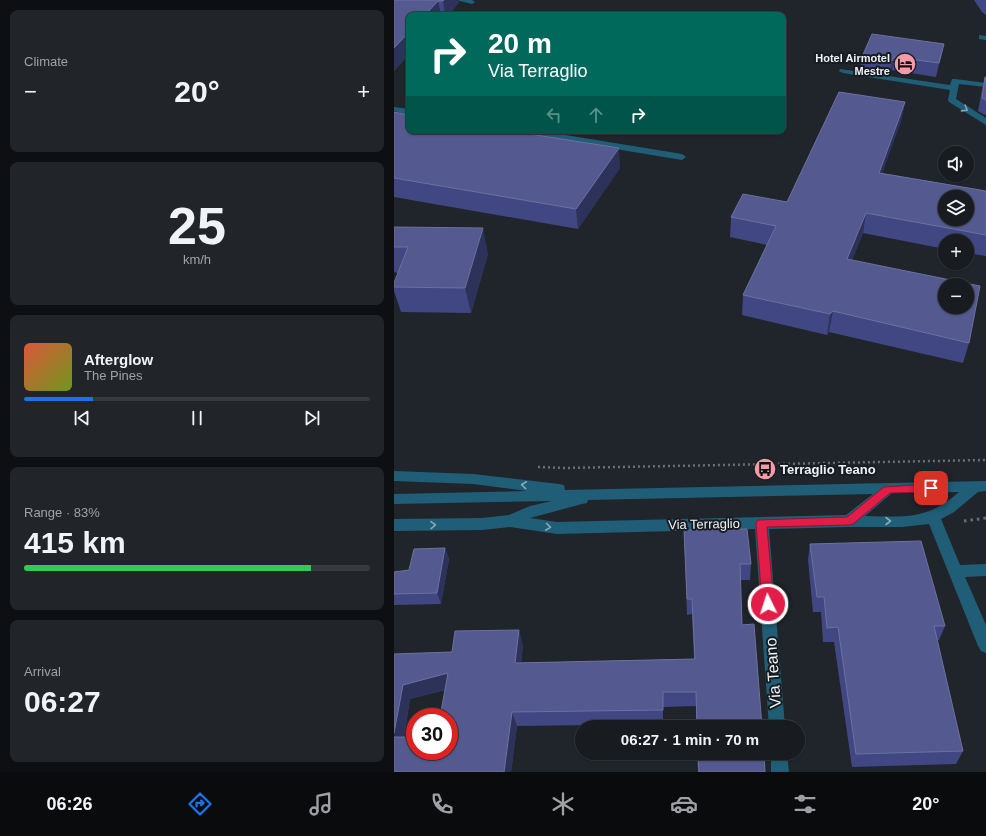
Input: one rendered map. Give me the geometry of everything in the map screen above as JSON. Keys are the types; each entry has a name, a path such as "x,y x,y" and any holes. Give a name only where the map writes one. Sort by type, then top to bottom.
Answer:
{"street":[{"path":"459,0 472,2"},
{"path":"843,71 954,88"},
{"path":"986,85 955,81 952,100 986,122"},
{"path":"394,109 406,111"},
{"path":"543,134 682,157"},
{"name":"Via Terraglio","path":"394,476 473,479 604,493"},
{"name":"Via Terraglio","path":"394,499 604,493 888,489 980,486"},
{"name":"Via Terraglio","path":"394,525 482,524 510,521 557,528 849,521 916,521 933,517 949,508 980,486"},
{"path":"849,521 888,489"},
{"name":"Via Terraglio","path":"510,521 530,512 604,493"},
{"path":"933,517 986,646"},
{"name":"Via Teano","path":"762,523 776,720"},
{"path":"955,571 986,570"},
{"path":"779,760 780,772"}],"path":[{"path":"533,467 565,468 986,460"},
{"path":"962,521 986,518"}],"building":[{"path":"394,0 444,0 438,1 428,12 406,12 406,35 394,48"},
{"path":"872,34 944,44 939,63 894,57 892,61 862,57"},
{"path":"986,77 986,100 982,98"},
{"path":"839,92 905,102 879,173 986,191 986,235 866,213 847,259 941,278 938,278 938,314 974,314 974,285 980,286 969,343 833,311 830,314 743,295 776,226 731,217 743,194 787,202"},
{"path":"394,112 406,114 406,134 529,134 619,148 576,209 394,178"},
{"path":"394,227 483,228 465,288 394,287 394,283 408,247 394,247"},
{"path":"747,529 751,564 740,564 742,625 754,624 761,720 697,720 696,692 663,692 663,710 512,712 504,772 394,772 394,737 406,737 406,760 458,760 458,708 442,708 448,673 403,685 394,733 394,654 452,652 455,631 519,630 515,663 695,659 692,599 687,599 684,530"},
{"path":"921,541 945,626 934,626 963,751 856,754 838,627 827,628 824,597 817,597 810,544"},
{"path":"445,548 437,593 394,594 394,572 409,570 414,549"},
{"path":"698,760 764,760 765,772 699,772"}],"place":[{"name":"Hotel Airmotel Mestre","path":"905,64"},
{"name":"Terraglio Teano","path":"765,469"}],"route":[{"path":"768,604 762,523 849,521 888,489 931,488"}]}
